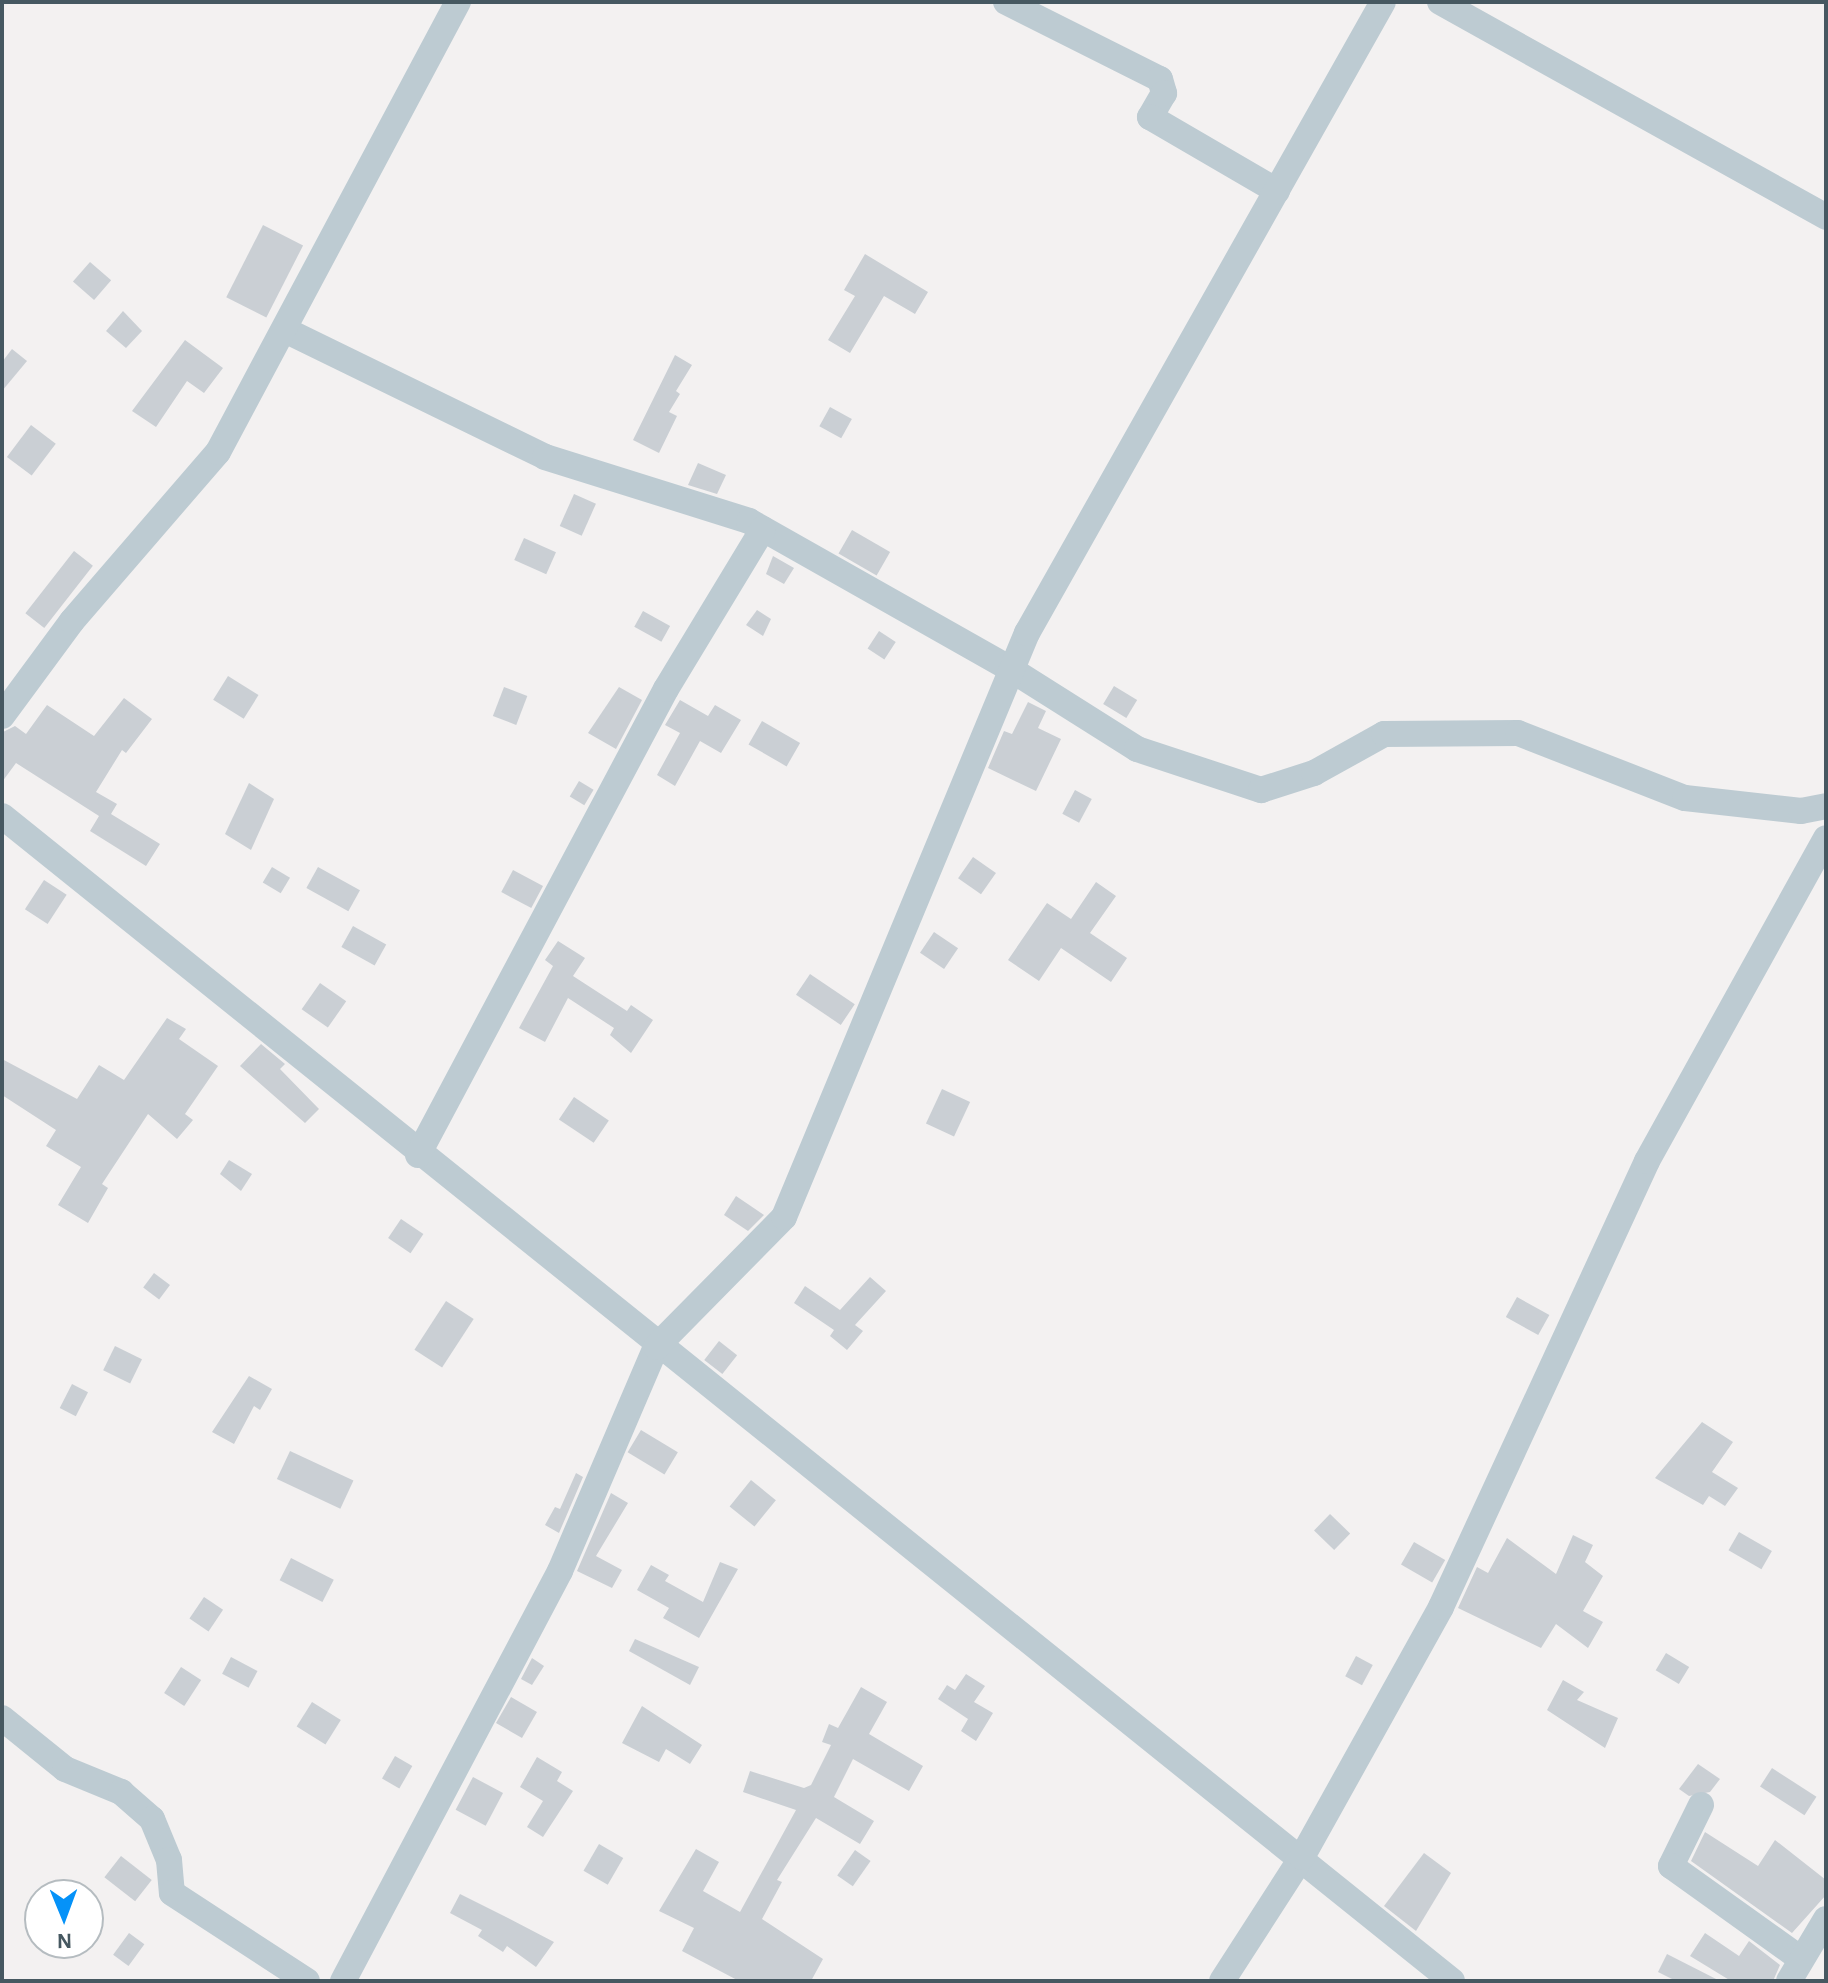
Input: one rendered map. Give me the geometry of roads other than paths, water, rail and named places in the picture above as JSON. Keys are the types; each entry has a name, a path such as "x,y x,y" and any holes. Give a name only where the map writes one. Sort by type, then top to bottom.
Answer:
{"street":[{"path":"2,716 72,621 218,452 458,2"},
{"path":"1006,2 1160,79 1164,93 1150,117 1277,191"},
{"path":"343,1981 560,1571 656,1347 784,1217 1012,670 1383,2"},
{"path":"1440,2 1826,217"},
{"path":"285,330 545,457 763,529 1012,670 1137,749 1261,790 1314,773 1384,734 1518,733 1685,798 1801,811 1826,806"},
{"path":"418,1155 666,689 763,529"},
{"path":"2,816 656,1347 1302,1857 1452,1981"},
{"path":"1222,1981 1302,1857 1441,1607 1647,1161 1826,838"},
{"path":"2,1718 65,1769 121,1792 152,1819 169,1860 172,1893 307,1981"},
{"path":"1701,1805 1671,1866 1795,1970 1826,1919"}]}
